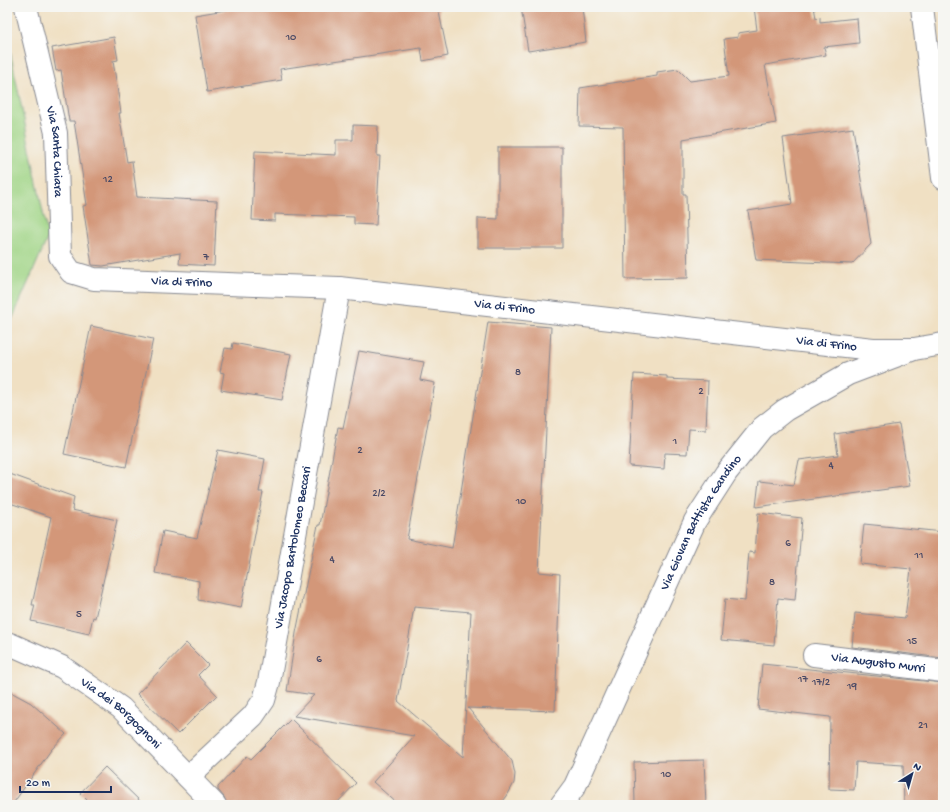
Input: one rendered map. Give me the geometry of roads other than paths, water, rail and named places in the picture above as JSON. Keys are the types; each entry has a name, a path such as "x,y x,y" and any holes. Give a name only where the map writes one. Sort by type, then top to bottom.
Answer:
{"street":[{"name":"Via Santa Chiara","path":"26,7 56,133 60,256 71,272 94,279"},
{"path":"922,7 943,178"},
{"name":"Via di Frino","path":"94,279 339,288 828,344 873,348 914,349"},
{"name":"Via Jacopo Bartolomeo Beccari","path":"188,777 252,716 264,700 269,682 339,288"},
{"name":"Via Giovan Battista Gandino","path":"561,805 575,786 695,521 726,473 762,428 785,410 848,374 914,349 943,344"},
{"name":"Via dei Borgognoni","path":"10,644 62,667 121,708 215,805"},
{"name":"Via Augusto Murri","path":"814,655 943,671"}]}
